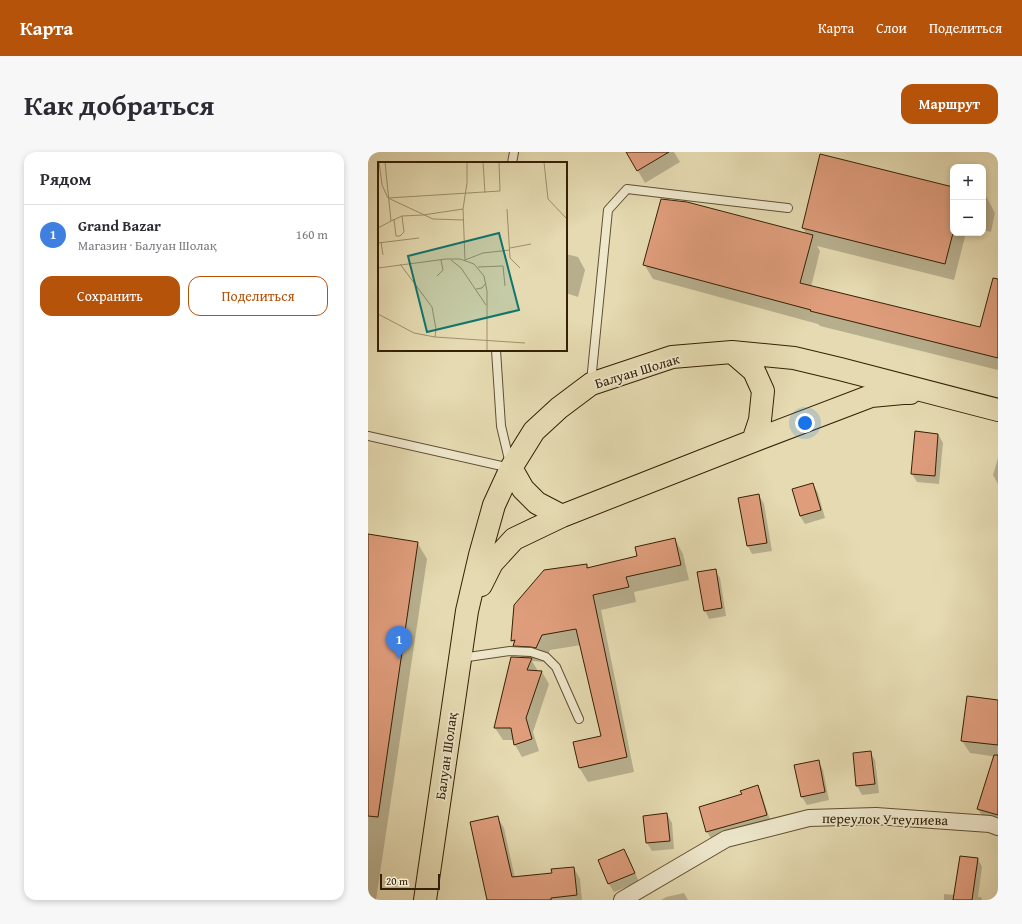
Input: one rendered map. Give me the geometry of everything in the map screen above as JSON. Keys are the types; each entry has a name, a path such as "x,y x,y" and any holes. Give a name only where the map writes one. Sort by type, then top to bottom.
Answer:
{"main road":[{"name":"Балуан Шолак","path":"468,611 480,555 494,505 511,468 534,431 559,408 591,384 672,357 732,352 794,358 945,396"},
{"path":"732,352 754,371 763,391 760,420 753,441"},
{"path":"468,611 492,563 514,539 562,516 871,396 903,392 945,396 998,410"},
{"path":"511,468 523,489 537,503 562,516"},
{"name":"Балуан Шолақ","path":"425,900 468,611"}],"street":[{"name":"переулок Утеулиева","path":"622,900 726,839 809,818 876,816 990,824 998,827"}],"lane":[{"path":"512,162 514,152"},
{"path":"591,384 608,210 627,189 788,208"},
{"path":"368,436 511,468 501,426 496,351"},
{"path":"460,658 510,651 531,652 546,657 556,666 579,719"}],"building":[{"path":"626,152 669,152 637,171"},
{"path":"820,154 950,186 950,236 952,236 945,264 802,228"},
{"path":"661,199 687,202 813,235 800,283 980,327 993,278 998,279 998,358 810,311 811,310 643,265"},
{"path":"915,431 938,434 935,476 911,474"},
{"path":"813,483 821,510 800,516 792,489"},
{"path":"759,494 767,543 747,546 738,498"},
{"path":"368,534 418,542 378,817 368,816"},
{"path":"675,538 681,565 626,577 629,587 593,595 627,757 579,768 573,742 601,736 576,629 542,635 536,648 513,646 515,640 511,641 514,605 544,570 587,564 587,568 637,556 635,547"},
{"path":"716,569 722,608 704,611 697,572"},
{"path":"511,657 532,658 527,670 542,671 526,718 532,739 514,745 511,728 494,728"},
{"path":"967,696 998,700 998,745 961,741"},
{"path":"871,751 875,784 856,786 853,753"},
{"path":"994,755 998,755 998,815 977,809"},
{"path":"819,760 825,792 801,797 794,765"},
{"path":"758,785 767,815 706,832 699,807 742,794 740,791"},
{"path":"667,813 670,841 646,843 643,816"},
{"path":"498,816 512,877 552,873 551,869 574,867 577,895 551,898 551,900 487,900 470,822"},
{"path":"624,849 635,873 608,884 598,860"},
{"path":"960,856 978,858 972,900 953,900"}],"place":[{"name":"Grand Bazar","path":"399,659"}]}
